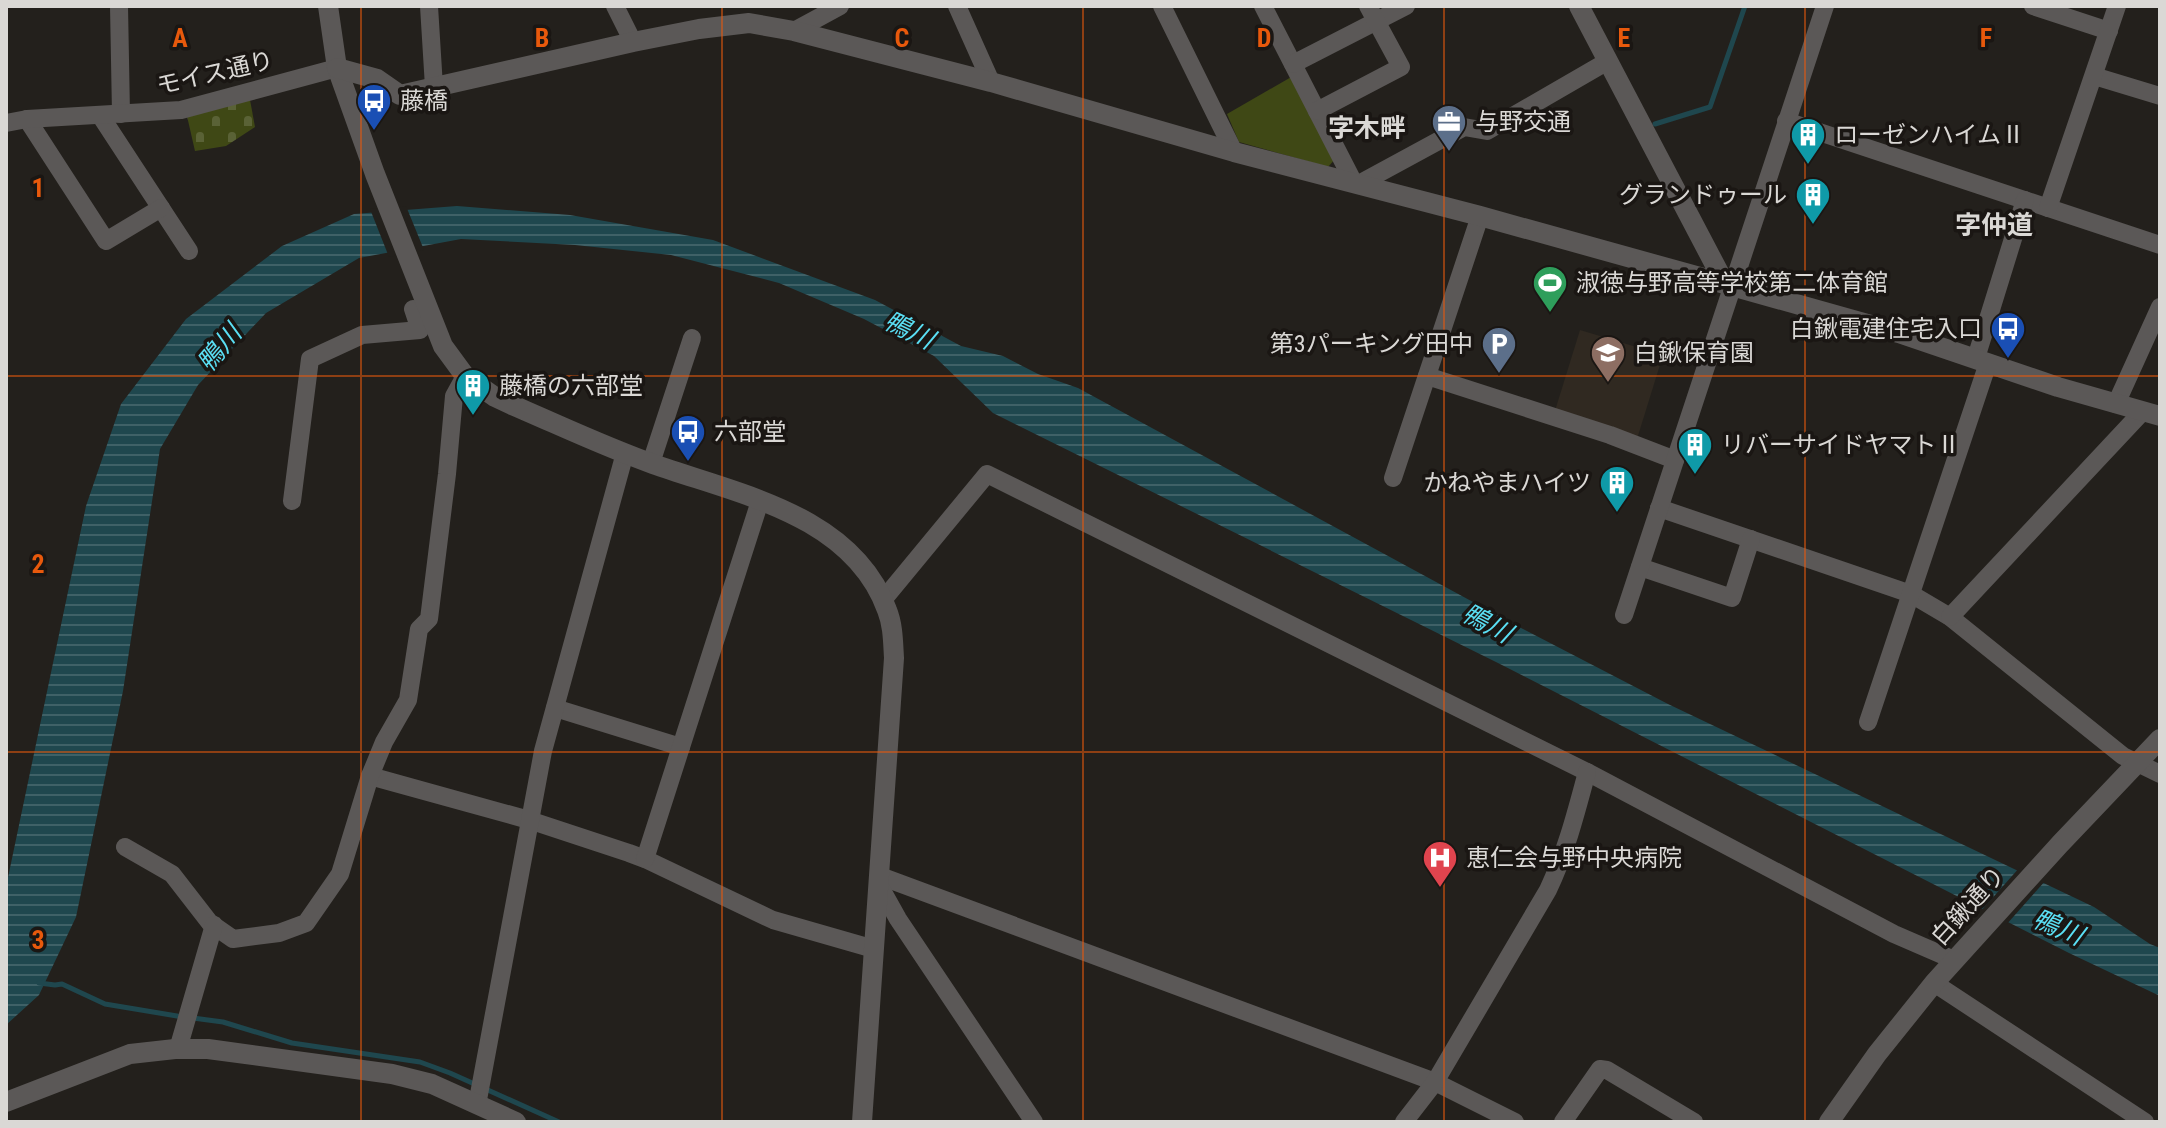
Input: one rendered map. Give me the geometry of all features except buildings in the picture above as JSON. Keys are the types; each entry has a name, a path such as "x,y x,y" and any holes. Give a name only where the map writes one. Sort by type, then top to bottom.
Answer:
{"street":[{"path":"119,6 121,114"},
{"path":"328,6 337,68 418,303 465,376 495,397 625,453 802,519 834,538 856,560 883,600 893,633 894,658 862,1122"},
{"path":"429,6 434,87"},
{"path":"615,6 633,42"},
{"path":"799,6 801,27"},
{"path":"801,27 840,6"},
{"path":"957,6 991,82"},
{"path":"1162,6 1234,152"},
{"path":"1263,6 1356,184"},
{"path":"1293,64 1372,14 1406,6"},
{"path":"1579,6 1728,285"},
{"path":"1624,615 1728,285 1825,6"},
{"path":"2033,6 2109,31"},
{"path":"2048,208 2117,6"},
{"path":"1317,111 1401,67 1372,14"},
{"path":"337,68 377,79 400,95 699,29 749,23 801,27 1234,152 1480,216 1899,333 2058,387 2151,413"},
{"path":"1356,184 1464,127 1487,131 1608,61"},
{"name":"モイス通り","path":"6,123 27,119 181,110 337,68"},
{"path":"2094,76 2160,96"},
{"path":"100,115 189,251"},
{"path":"27,119 106,241 161,208"},
{"path":"1786,121 2160,245"},
{"path":"1868,722 1911,594 1982,360 2025,200"},
{"path":"1393,478 1480,216"},
{"path":"292,501 310,359 362,335 420,330 418,303"},
{"path":"2116,404 2160,307"},
{"path":"651,463 692,338"},
{"path":"125,847 172,874 214,925 233,939 279,933 306,923 340,874 370,776 384,742 408,700 419,629 429,619 454,396 465,376"},
{"path":"1427,376 1610,435 1675,460"},
{"path":"1950,617 2151,413"},
{"path":"477,1105 543,751 625,453"},
{"path":"883,600 987,474 1587,772 1894,934 1958,956"},
{"path":"645,859 760,501"},
{"path":"1659,508 1911,594 1950,617 2123,756 2160,774"},
{"path":"1640,567 1732,598 1751,539"},
{"path":"555,708 681,747"},
{"name":"白鍬通り","path":"1829,1122 1877,1054 1934,983 2160,739"},
{"path":"1404,1122 1435,1082 1548,890 1571,836 1587,772"},
{"path":"370,776 529,820 645,859 773,920 874,949"},
{"path":"880,880 1435,1082 1515,1122"},
{"path":"880,880 898,919 1034,1122"},
{"path":"178,1049 214,925"},
{"path":"1934,983 2145,1122"},
{"path":"6,1102 130,1054 208,1049 392,1074 432,1084 516,1122"},
{"path":"1563,1122 1600,1069 1607,1070 1694,1122"}],"shaded area":[{"name":"白鍬保育園","path":"1580,330 1663,355 1637,439 1554,414"}],"green space":[{"path":"1293,76 1336,158 1328,167 1239,142 1227,114"},
{"path":"250,100 255,127 226,146 195,151 187,116"}],"water":[{"name":"鴨川","path":"457,206 570,215 713,240 875,300 961,346 1003,356 1038,374 1078,388 1521,628 1668,704 2094,907 2160,948 2160,996 993,413 934,356 864,319 779,283 671,255 575,245 461,239 359,258 266,313 198,385 160,449 123,691 76,917 39,995 6,1025 6,887 86,506 121,404 186,319 282,246 354,214"}],"pier":[{"path":"406,206 424,250 389,257 370,209"},
{"path":"2020,867 2046,880 2006,925 1980,912"}],"waterway":[{"path":"1655,124 1710,107 1745,6"},
{"path":"39,983 62,984 105,1004 183,1017"},
{"path":"193,1018 223,1022 292,1043 420,1062 559,1122"}],"place":[{"name":"藤橋","path":"374,132"},
{"name":"与野交通","path":"1449,153"},
{"name":"ローゼンハイムⅡ","path":"1808,166"},
{"name":"グランドゥール","path":"1813,226"},
{"name":"淑徳与野高等学校第二体育館","path":"1550,314"},
{"name":"白鍬電建住宅入口","path":"2008,360"},
{"name":"第3パーキング田中","path":"1499,375"},
{"name":"白鍬保育園","path":"1608,384"},
{"name":"藤橋の六部堂","path":"473,417"},
{"name":"六部堂","path":"688,463"},
{"name":"リバーサイドヤマトⅡ","path":"1695,476"},
{"name":"かねやまハイツ","path":"1617,514"},
{"name":"恵仁会与野中央病院","path":"1440,889"}],"district":[{"name":"字木畔","path":"1367,128"},
{"name":"字仲道","path":"1994,225"}]}
